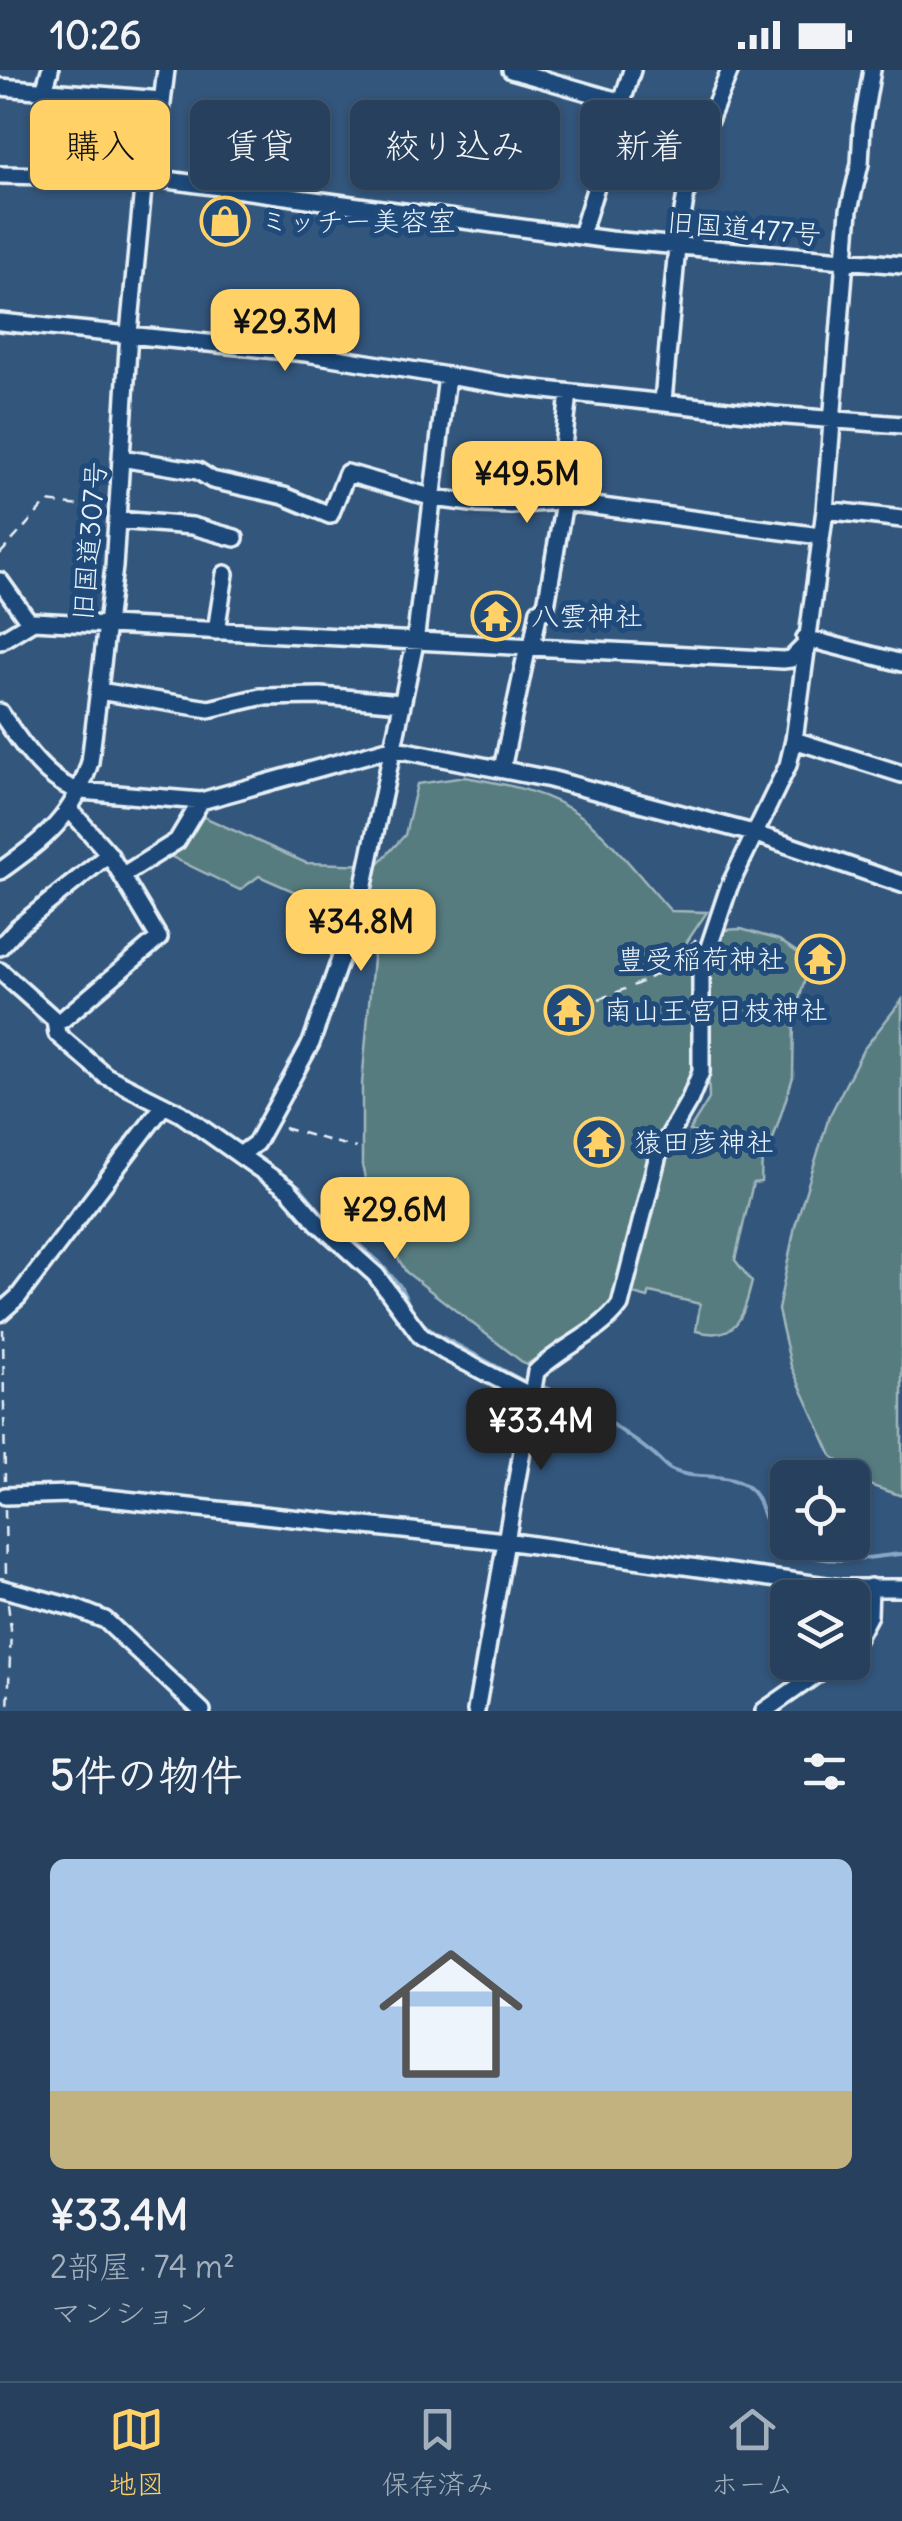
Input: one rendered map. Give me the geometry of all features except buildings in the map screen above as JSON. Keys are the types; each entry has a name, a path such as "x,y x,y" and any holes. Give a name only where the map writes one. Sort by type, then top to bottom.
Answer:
{"street":[{"path":"44,91 50,70"},
{"name":"旧国道307号","path":"162,100 166,70"},
{"path":"511,70 548,75 617,100"},
{"path":"623,100 632,70"},
{"path":"664,401 677,247 692,164 730,70"},
{"path":"476,1711 533,1387 550,1358 609,1320 620,1305 658,1155 701,1072 701,972 729,887 788,765 825,510 849,210 860,164 872,70"},
{"path":"0,87 162,100"},
{"path":"0,175 30,176"},
{"path":"170,181 581,235 595,190"},
{"name":"旧国道307号","path":"0,871 48,836 70,810 90,762 108,624 129,333 147,190"},
{"name":"旧国道477号","path":"581,235 677,247 902,265"},
{"path":"0,322 306,354 569,393 902,425"},
{"path":"240,1154 256,1144 311,1043 355,922 415,643 446,376"},
{"path":"502,769 539,610 545,611 569,393"},
{"path":"122,458 198,471 212,480 284,496 330,516 347,473 434,498 512,505 560,501 820,536"},
{"path":"825,510 902,519"},
{"path":"117,515 192,526 235,538"},
{"path":"216,631 225,574"},
{"path":"0,581 30,623"},
{"path":"0,641 30,623 108,624 783,660 791,659 805,641"},
{"path":"805,641 902,664"},
{"path":"99,692 210,708 260,696 321,696 402,703"},
{"path":"0,712 48,771 68,788 81,791 201,800 392,748 550,778 754,833 902,884"},
{"path":"794,740 902,774"},
{"path":"123,875 178,840 201,800"},
{"path":"56,1024 158,938 109,854 70,810"},
{"path":"0,947 18,927 109,854"},
{"path":"0,971 106,1076 164,1105 288,1189 389,1290 420,1336 484,1373 533,1387"},
{"path":"2,1313 164,1105"},
{"path":"5,1496 70,1494 505,1541 783,1580"},
{"path":"870,1587 902,1588"},
{"path":"3,1589 106,1620 202,1711"},
{"path":"764,1711 808,1680"}],"path":[{"path":"0,554 47,502 117,515"},
{"path":"599,1000 671,967 698,937"},
{"path":"268,1124 356,1148"},
{"path":"2,1313 3,1589 11,1629 8,1711"}],"green space":[{"path":"465,777 527,790 571,809 606,838 671,911 707,912 686,943 698,967 696,1059 691,1087 625,1257 615,1294 602,1315 526,1365 406,1272 373,1214 362,1165 362,1084 373,958 368,934 307,897 259,876 240,890 170,856 202,816 306,863 377,865 405,835 417,784"},
{"path":"741,929 779,940 810,961 794,1018 793,1077 769,1152 689,1131 709,1099 706,972 723,930"},
{"path":"902,1000 902,1496 870,1485 870,1460 837,1460 832,1456 791,1366 778,1310 795,1226 829,1117 863,1050"},
{"path":"677,1135 762,1154 761,1182 753,1183 735,1260 752,1282 742,1315 722,1333 696,1331 700,1304 650,1292 648,1298 633,1294 631,1287 662,1157"}],"waterway":[{"path":"25,1002 41,1022 51,1024"},
{"path":"127,1078 159,1094"},
{"path":"256,1157 299,1186 324,1215 378,1261 400,1286 415,1317 433,1332 527,1383"},
{"path":"536,1385 597,1415 672,1470 728,1479 746,1486 758,1499 768,1525 796,1551 812,1557 848,1560 902,1554"}],"place":[{"name":"ミッチー美容室","path":"225,221"},
{"name":"八雲神社","path":"496,616"},
{"name":"豊受稲荷神社","path":"820,959"},
{"name":"南山王宮日枝神社","path":"569,1010"},
{"name":"猿田彦神社","path":"599,1142"}]}
